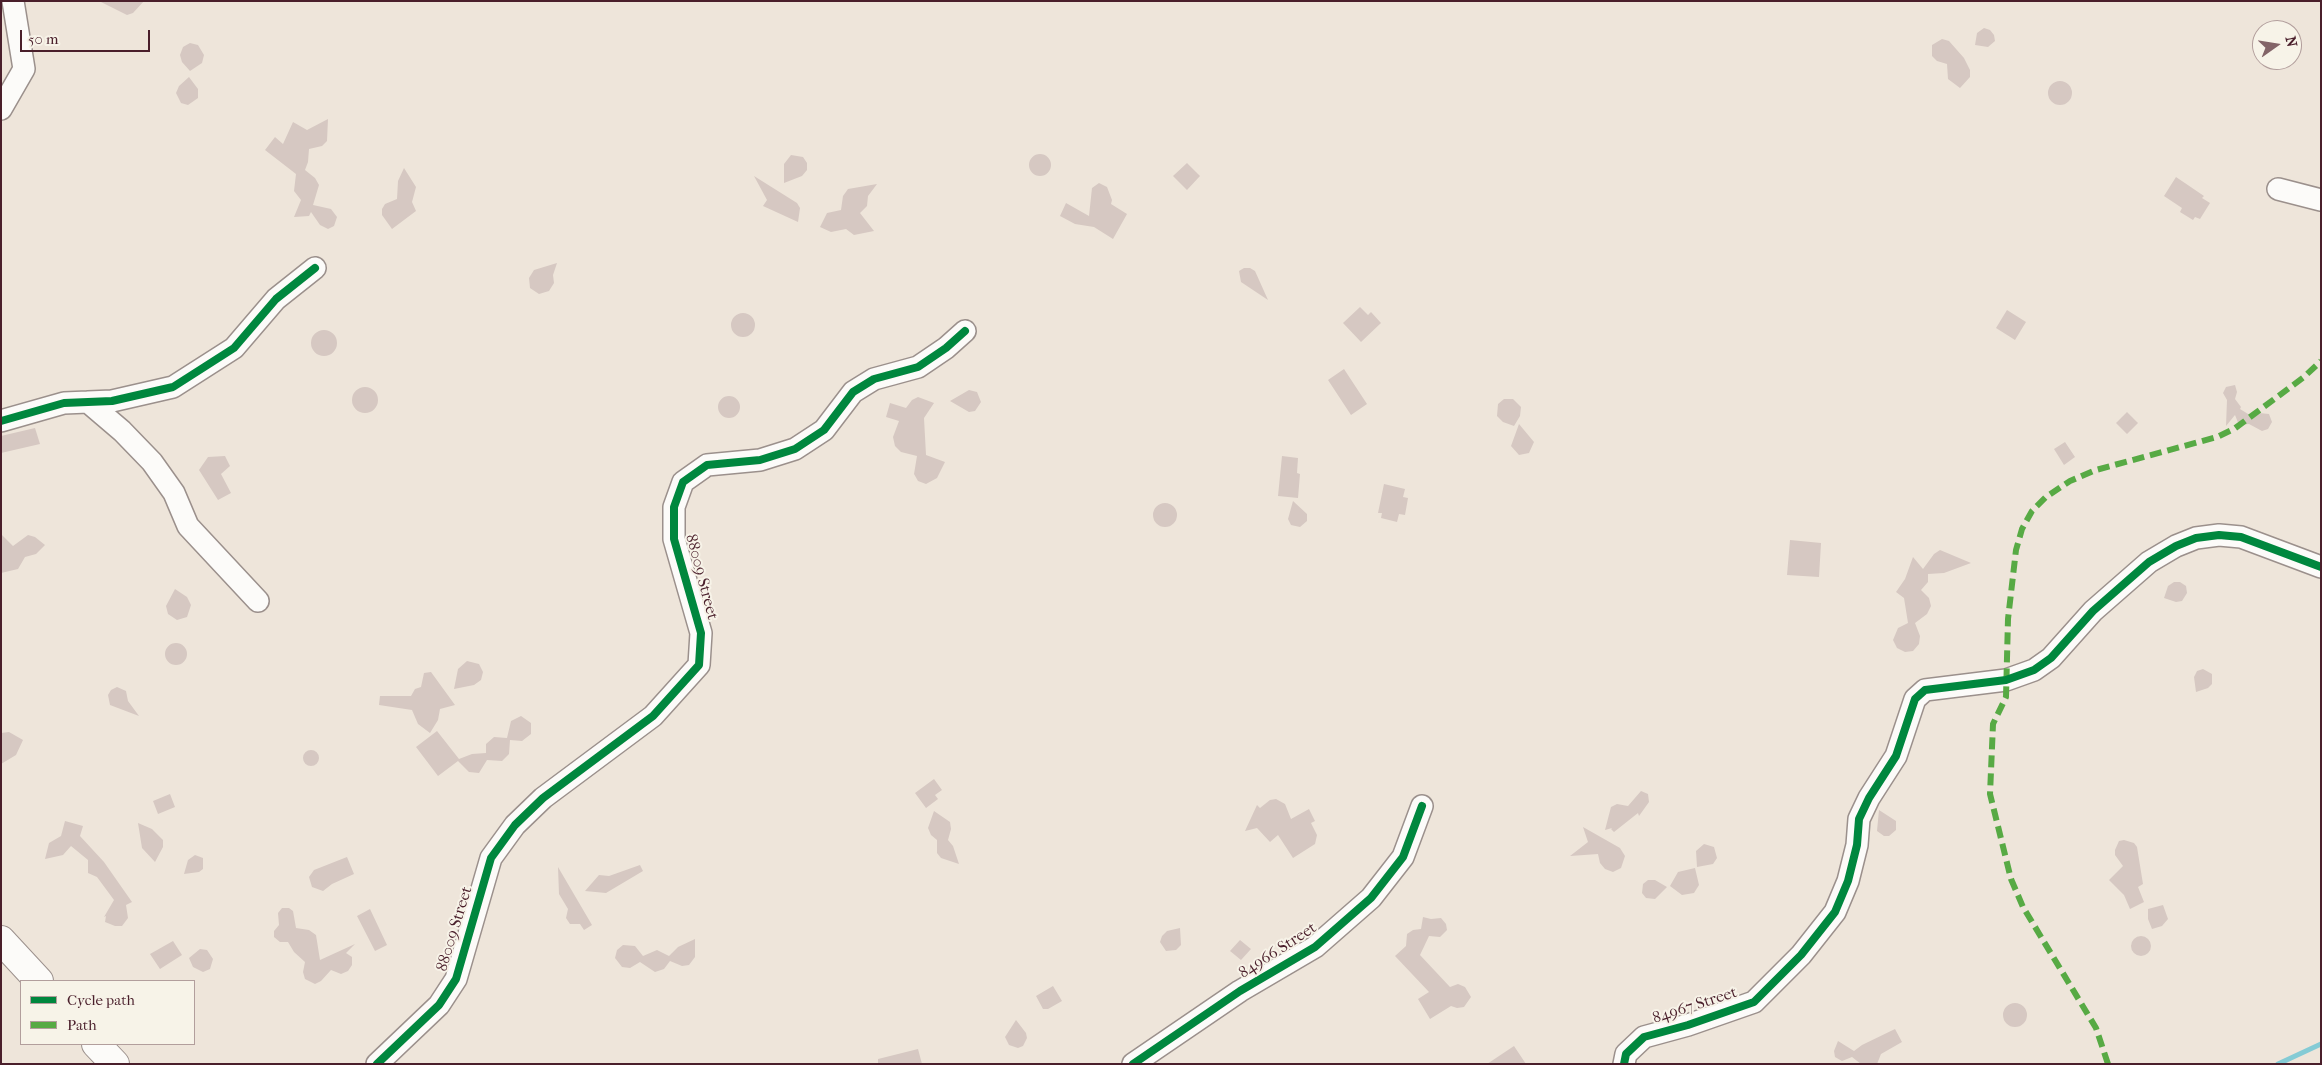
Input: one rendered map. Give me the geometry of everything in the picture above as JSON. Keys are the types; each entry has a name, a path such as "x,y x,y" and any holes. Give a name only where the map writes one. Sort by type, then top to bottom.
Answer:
{"street":[{"path":"1,109 24,69 13,1"},
{"path":"2278,189 2321,200"},
{"path":"1,421 64,402 112,401 173,387 234,348 276,299 315,268"},
{"name":"88009 Street","path":"377,1064 439,1005 456,978 491,858 515,824 543,798 653,716 699,665 702,633 674,539 674,507 683,482 707,465 760,460 796,449 824,430 853,392 874,379 918,366 946,348 965,331"},
{"path":"88,402 122,431 152,462 174,492 188,526 258,601"},
{"name":"84967 Street","path":"1624,1064 1626,1054 1644,1037 1688,1025 1754,1002 1801,955 1835,912 1848,881 1857,845 1859,819 1868,798 1896,756 1914,699 1925,690 1949,685 2006,680 2034,670 2051,658 2093,611 2149,562 2176,546 2196,538 2241,537 2321,567"},
{"name":"84966 Street","path":"1133,1064 1240,991 1315,947 1364,904 1403,857 1422,806"},
{"path":"1,940 38,980"},
{"path":"97,1045 115,1064"}],"building":[{"path":"99,1 144,1 133,13 127,15"},
{"path":"1984,28 1990,30 1994,35 1995,41 1988,47 1975,45 1977,33"},
{"path":"1942,39 1949,41 1964,58 1970,70 1970,77 1960,88 1948,79 1947,64 1937,61 1932,56 1932,45"},
{"path":"190,43 198,45 204,55 202,63 190,71 182,62 180,55 183,47"},
{"path":"189,77 198,89 198,98 188,105 181,103 176,93 179,86"},
{"path":"2060,81 2068,85 2072,93 2068,101 2060,105 2052,101 2048,93 2052,85"},
{"path":"328,119 327,141 322,146 309,149 305,170 315,178 319,185 313,205 331,209 337,217 334,226 328,229 320,225 311,212 309,216 294,217 301,200 294,191 296,174 265,150 275,137 283,144 293,122 307,130"},
{"path":"1036,154 1044,154 1051,161 1051,169 1044,176 1036,176 1029,169 1029,161"},
{"path":"791,155 803,157 807,163 807,170 802,176 784,183 784,164"},
{"path":"1187,163 1200,176 1187,190 1173,176"},
{"path":"404,168 416,187 412,202 416,211 392,229 382,215 382,209 385,204 397,199 398,181"},
{"path":"754,176 797,203 800,208 798,222 763,206 767,200"},
{"path":"2176,177 2204,196 2202,198 2210,203 2200,219 2195,217 2193,220 2180,212 2182,208 2164,196"},
{"path":"1099,183 1107,187 1112,200 1111,204 1127,214 1113,239 1094,227 1075,224 1060,216 1066,203 1089,216 1092,188"},
{"path":"877,184 868,196 867,206 860,213 874,231 854,235 846,229 831,232 820,227 827,213 841,210 843,196 848,189"},
{"path":"557,263 553,275 554,283 549,291 539,294 530,288 529,278 534,270"},
{"path":"1244,268 1250,268 1255,271 1268,300 1241,282 1239,271"},
{"path":"1360,307 1368,315 1371,312 1381,323 1361,342 1343,323"},
{"path":"2007,310 2026,322 2015,340 1996,328"},
{"path":"743,313 748,314 754,320 754,330 748,336 743,337 738,336 732,330 731,325 732,320 738,314"},
{"path":"324,330 334,333 337,343 334,353 324,356 314,353 311,343 314,333"},
{"path":"1344,369 1367,404 1351,415 1328,380"},
{"path":"2235,385 2237,392 2235,399 2241,407 2240,409 2253,417 2259,413 2269,414 2272,422 2268,429 2262,431 2249,424 2239,425 2235,415 2226,426 2227,400 2223,393 2226,387"},
{"path":"365,387 374,391 378,400 374,409 365,413 356,409 352,400 356,391"},
{"path":"969,390 977,392 981,402 975,411 969,412 950,401"},
{"path":"729,396 739,403 740,407 733,417 729,418 719,411 718,407 725,397"},
{"path":"918,397 934,403 924,418 926,455 945,462 937,478 926,484 918,481 914,474 917,456 901,452 895,446 893,437 899,421 886,417 890,403 906,408 912,400"},
{"path":"1504,399 1513,399 1521,407 1520,416 1514,426 1503,422 1497,416 1498,404"},
{"path":"2127,412 2138,423 2127,434 2116,423"},
{"path":"1519,424 1534,442 1529,453 1519,455 1511,446"},
{"path":"35,428 40,444 1,453 1,436"},
{"path":"2065,442 2075,457 2064,465 2054,449"},
{"path":"225,456 230,466 221,474 231,493 218,500 199,470 208,457"},
{"path":"1282,456 1298,458 1297,473 1300,474 1298,498 1278,496"},
{"path":"1384,484 1405,489 1403,497 1408,498 1405,515 1399,514 1397,522 1381,518 1382,513 1378,513"},
{"path":"1293,501 1307,514 1307,521 1300,527 1291,525 1288,519"},
{"path":"1165,503 1174,506 1177,515 1174,524 1165,527 1156,524 1153,515 1156,506"},
{"path":"1,534 13,546 28,535 35,537 45,545 36,554 25,557 18,569 1,573"},
{"path":"1790,540 1821,543 1819,577 1787,575"},
{"path":"1940,550 1971,563 1944,573 1928,574 1928,582 1921,590 1929,598 1931,606 1927,614 1915,623 1920,636 1919,644 1913,651 1905,652 1897,648 1893,640 1898,628 1908,623 1904,598 1896,592 1905,579 1913,557 1923,569 1934,554"},
{"path":"2174,582 2180,582 2186,586 2187,593 2182,601 2176,602 2164,598 2168,586"},
{"path":"175,589 187,597 191,605 187,617 177,620 168,614 166,606"},
{"path":"176,643 186,650 187,654 180,664 176,665 166,658 165,654 172,644"},
{"path":"467,661 479,664 483,672 481,680 474,685 454,689 458,669"},
{"path":"2203,669 2212,674 2212,684 2208,688 2196,692 2194,677 2197,671"},
{"path":"431,672 455,705 440,709 438,720 430,733 418,724 412,710 379,705 380,696 411,696 415,689 421,687 424,673"},
{"path":"117,687 126,691 128,701 139,716 110,705 108,695 111,690"},
{"path":"521,716 531,723 531,734 522,741 510,740 509,754 502,761 487,760 479,773 469,772 458,761 438,776 416,747 437,731 459,759 472,754 486,753 486,744 494,737 507,738 511,721"},
{"path":"9,732 23,740 16,755 1,764 1,733"},
{"path":"311,750 319,758 311,766 303,758"},
{"path":"934,779 942,790 935,795 938,799 926,808 915,793"},
{"path":"1641,791 1648,794 1649,802 1639,816 1638,813 1614,832 1612,828 1605,830 1611,807 1617,804 1628,806"},
{"path":"170,794 175,807 158,814 153,801"},
{"path":"1276,799 1285,804 1291,819 1309,809 1315,821 1311,823 1317,835 1315,844 1293,858 1278,835 1270,842 1257,828 1245,831 1257,805 1260,808 1270,800"},
{"path":"1879,810 1896,821 1896,830 1889,836 1884,836 1877,831"},
{"path":"934,811 950,822 951,829 948,840 953,846 959,864 941,858 937,853 937,840 931,835 928,828"},
{"path":"65,821 83,826 80,836 104,862 132,902 126,905 128,918 122,926 115,926 105,922 106,916 104,917 114,900 97,877 88,873 88,860 71,846 63,855 45,859 49,843 61,836"},
{"path":"138,823 152,829 163,840 163,847 155,862 142,848"},
{"path":"1583,827 1620,848 1625,856 1621,868 1613,872 1605,869 1600,863 1598,854 1570,856 1588,842"},
{"path":"2124,840 2134,843 2137,847 2143,884 2138,887 2144,902 2130,909 2124,895 2109,880 2123,866 2115,855 2115,850 2119,841"},
{"path":"1704,844 1714,847 1717,858 1713,864 1697,867 1696,851"},
{"path":"195,855 203,858 203,869 199,872 184,874 188,860"},
{"path":"347,857 354,874 332,884 323,891 312,887 309,877 314,870"},
{"path":"640,865 643,871 606,893 585,891 599,875 609,876"},
{"path":"558,867 592,925 584,930 580,924 570,924 566,918 568,909 559,894"},
{"path":"1695,868 1699,885 1694,893 1682,895 1670,886 1678,872"},
{"path":"1648,880 1655,880 1667,887 1655,899 1646,898 1642,893 1643,884"},
{"path":"2163,905 2168,919 2162,926 2152,929 2148,919 2148,909"},
{"path":"282,908 289,908 293,911 296,928 309,930 316,935 320,960 355,944 346,953 352,957 352,965 348,971 341,974 331,970 321,981 315,984 305,979 303,972 305,962 294,952 288,942 280,942 274,937 274,931 279,925 278,913"},
{"path":"370,909 387,945 375,951 357,916"},
{"path":"1423,917 1431,919 1441,918 1446,924 1447,930 1440,937 1429,936 1420,955 1450,987 1458,984 1465,987 1471,997 1464,1007 1457,1008 1451,1006 1430,1019 1418,999 1429,992 1395,956 1406,946 1407,934 1413,930 1421,929"},
{"path":"1180,928 1181,945 1176,950 1166,951 1160,942 1162,936 1167,931"},
{"path":"2141,936 2148,939 2151,946 2148,953 2141,956 2134,953 2131,946 2134,939"},
{"path":"695,939 695,957 689,965 682,966 670,961 664,969 655,972 640,962 630,968 622,967 615,958 617,950 623,945 635,946 643,956 657,950 669,956 678,947"},
{"path":"1240,940 1251,949 1241,960 1230,951"},
{"path":"173,941 182,955 160,969 150,954"},
{"path":"200,949 207,950 213,959 210,969 203,972 193,967 189,958"},
{"path":"1053,986 1062,1001 1048,1009 1043,1009 1036,996"},
{"path":"2015,1003 2020,1004 2026,1010 2026,1020 2020,1026 2015,1027 2010,1026 2004,1020 2003,1015 2004,1010 2010,1004"},
{"path":"1016,1020 1026,1033 1027,1038 1023,1046 1018,1048 1009,1045 1005,1037"},
{"path":"1895,1029 1902,1042 1881,1054 1877,1064 1861,1064 1852,1057 1842,1061 1835,1057 1834,1051 1838,1041 1854,1051 1862,1045"},
{"path":"1514,1046 1526,1064 1487,1064"},
{"path":"918,1049 922,1064 878,1064 878,1059"}],"waterway":[{"path":"2278,1064 2321,1044"}],"marked path":[{"path":"2108,1064 2096,1028 2023,907 2011,879 1990,794 1993,724 2006,697 2008,619 2016,550 2022,529 2032,511 2046,497 2070,481 2096,470 2217,437 2234,429 2304,377 2321,361"}],"cycle path":[{"path":"1,421 64,403 112,401 173,387 234,348 276,299 315,268"},
{"path":"377,1064 439,1005 456,979 491,858 515,825 543,798 653,716 699,665 701,633 674,539 674,507 683,482 707,465 760,460 795,449 824,430 853,392 874,379 918,367 946,348 965,331"},
{"path":"1624,1064 1626,1054 1644,1037 1688,1025 1754,1002 1801,955 1835,912 1848,881 1857,845 1859,819 1869,798 1896,756 1915,699 1925,690 2006,680 2034,670 2051,658 2093,611 2149,562 2176,546 2196,538 2219,535 2241,537 2321,567"},
{"path":"1133,1064 1240,991 1315,947 1371,898 1403,857 1422,806"}]}
